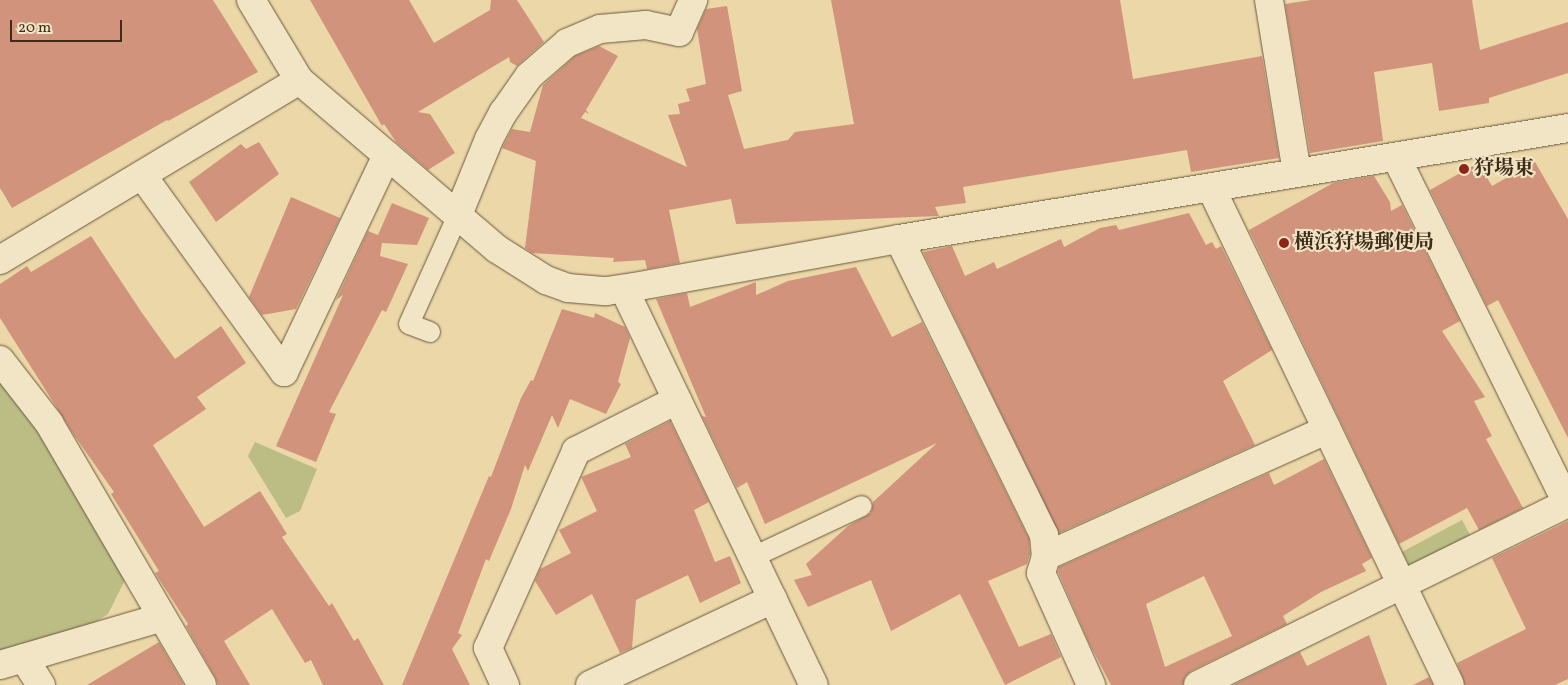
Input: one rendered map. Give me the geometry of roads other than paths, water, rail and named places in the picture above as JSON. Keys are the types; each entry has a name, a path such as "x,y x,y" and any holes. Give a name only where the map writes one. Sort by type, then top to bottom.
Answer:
{"street":[{"path":"251,0 299,80 497,249 546,280 568,288 606,291 624,289 899,239 1396,157 1567,131"},
{"path":"458,215 489,140 503,113 528,76 566,43 600,29 646,25 679,32 692,0"},
{"path":"1268,0 1297,174"},
{"path":"0,260 299,80"},
{"path":"142,175 284,372 387,155"},
{"path":"1198,685 1567,503 1396,157"},
{"path":"1211,188 1450,685"},
{"path":"899,239 1044,535 1046,556 1041,573 1091,685"},
{"path":"624,289 814,685"},
{"path":"0,360 49,423 160,618 202,685"},
{"path":"505,685 488,648 576,451 677,400"},
{"path":"1046,556 1327,430"},
{"path":"591,685 773,599"},
{"path":"12,661 160,618"},
{"path":"12,661 41,685"}],"lane":[{"path":"430,332 409,324 458,215"},
{"path":"753,557 862,506"}],"place":[{"name":"狩場東","path":"1464,169"},
{"name":"横浜狩場郵便局","path":"1284,243"}]}
